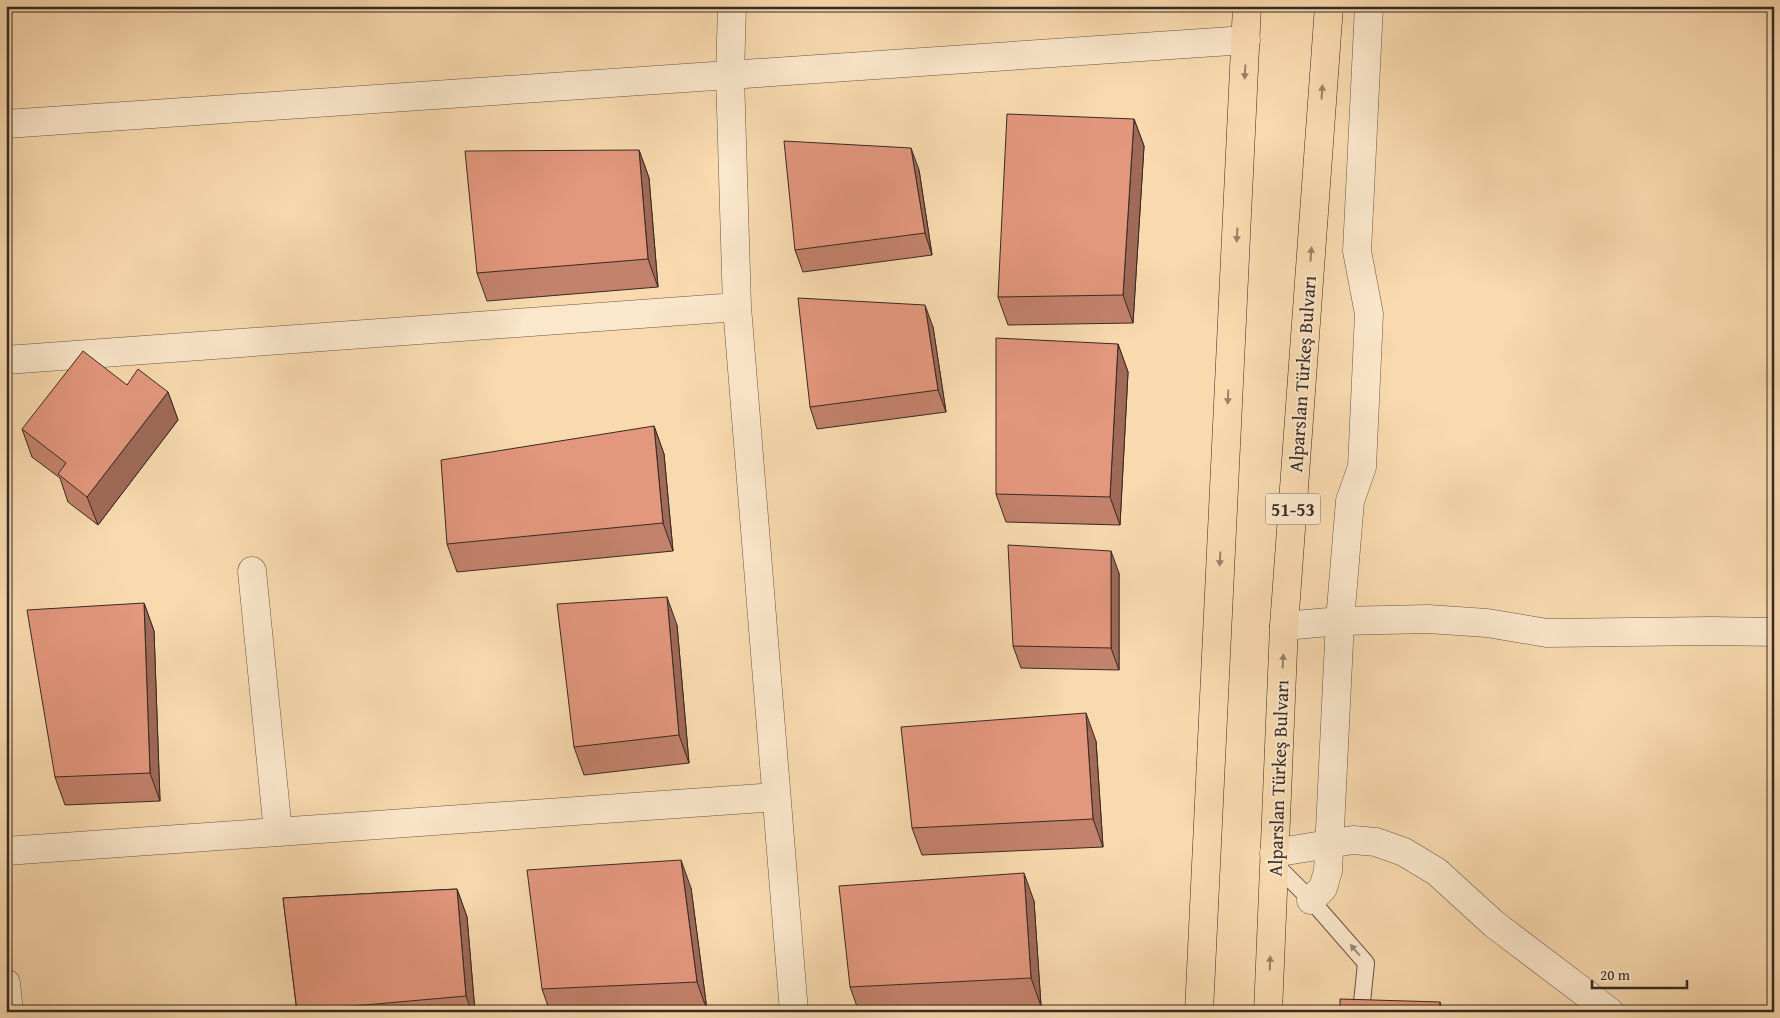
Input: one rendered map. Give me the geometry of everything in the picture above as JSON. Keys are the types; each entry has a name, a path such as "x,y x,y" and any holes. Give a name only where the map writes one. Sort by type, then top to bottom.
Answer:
{"main road":[{"path":"1199,1012 1247,6"},
{"name":"Alparslan Türkeş Bulvarı","path":"1268,1012 1284,626 1329,6"}],"street":[{"path":"732,6 730,75 737,307 794,1012"},
{"path":"1311,900 1323,888 1328,871 1340,621 1350,501 1362,467 1369,314 1357,251 1369,6"},
{"path":"6,124 1246,40"},
{"path":"6,360 737,307"},
{"path":"252,572 278,832"},
{"path":"1284,626 1340,621 1428,619 1487,623 1547,633 1774,632"},
{"path":"6,851 776,797"},
{"path":"1274,858 1353,840 1376,842 1404,852 1437,872 1494,924 1610,1012"},
{"path":"6,983 9,1012"}],"lane":[{"path":"1274,858 1366,963 1361,1012"}],"building":[{"path":"1007,114 1134,119 1123,295 998,297"},
{"path":"784,141 911,148 925,233 795,250"},
{"path":"639,150 648,259 477,273 465,151"},
{"path":"798,298 925,305 938,390 810,407"},
{"path":"996,338 1118,344 1110,497 996,494"},
{"path":"83,351 127,385 138,369 168,392 87,497 58,474 66,463 22,429"},
{"path":"654,426 663,523 447,544 441,460"},
{"path":"1008,545 1111,551 1111,648 1013,646"},
{"path":"667,597 679,735 574,747 557,604"},
{"path":"144,603 150,773 55,777 27,610"},
{"path":"1086,713 1093,819 912,828 901,727"},
{"path":"681,860 697,982 542,989 527,870"},
{"path":"1024,873 1031,978 850,987 839,886"},
{"path":"457,889 466,996 297,1011 283,898"},
{"path":"1340,999 1440,1002 1439,1012 1340,1012"}]}
